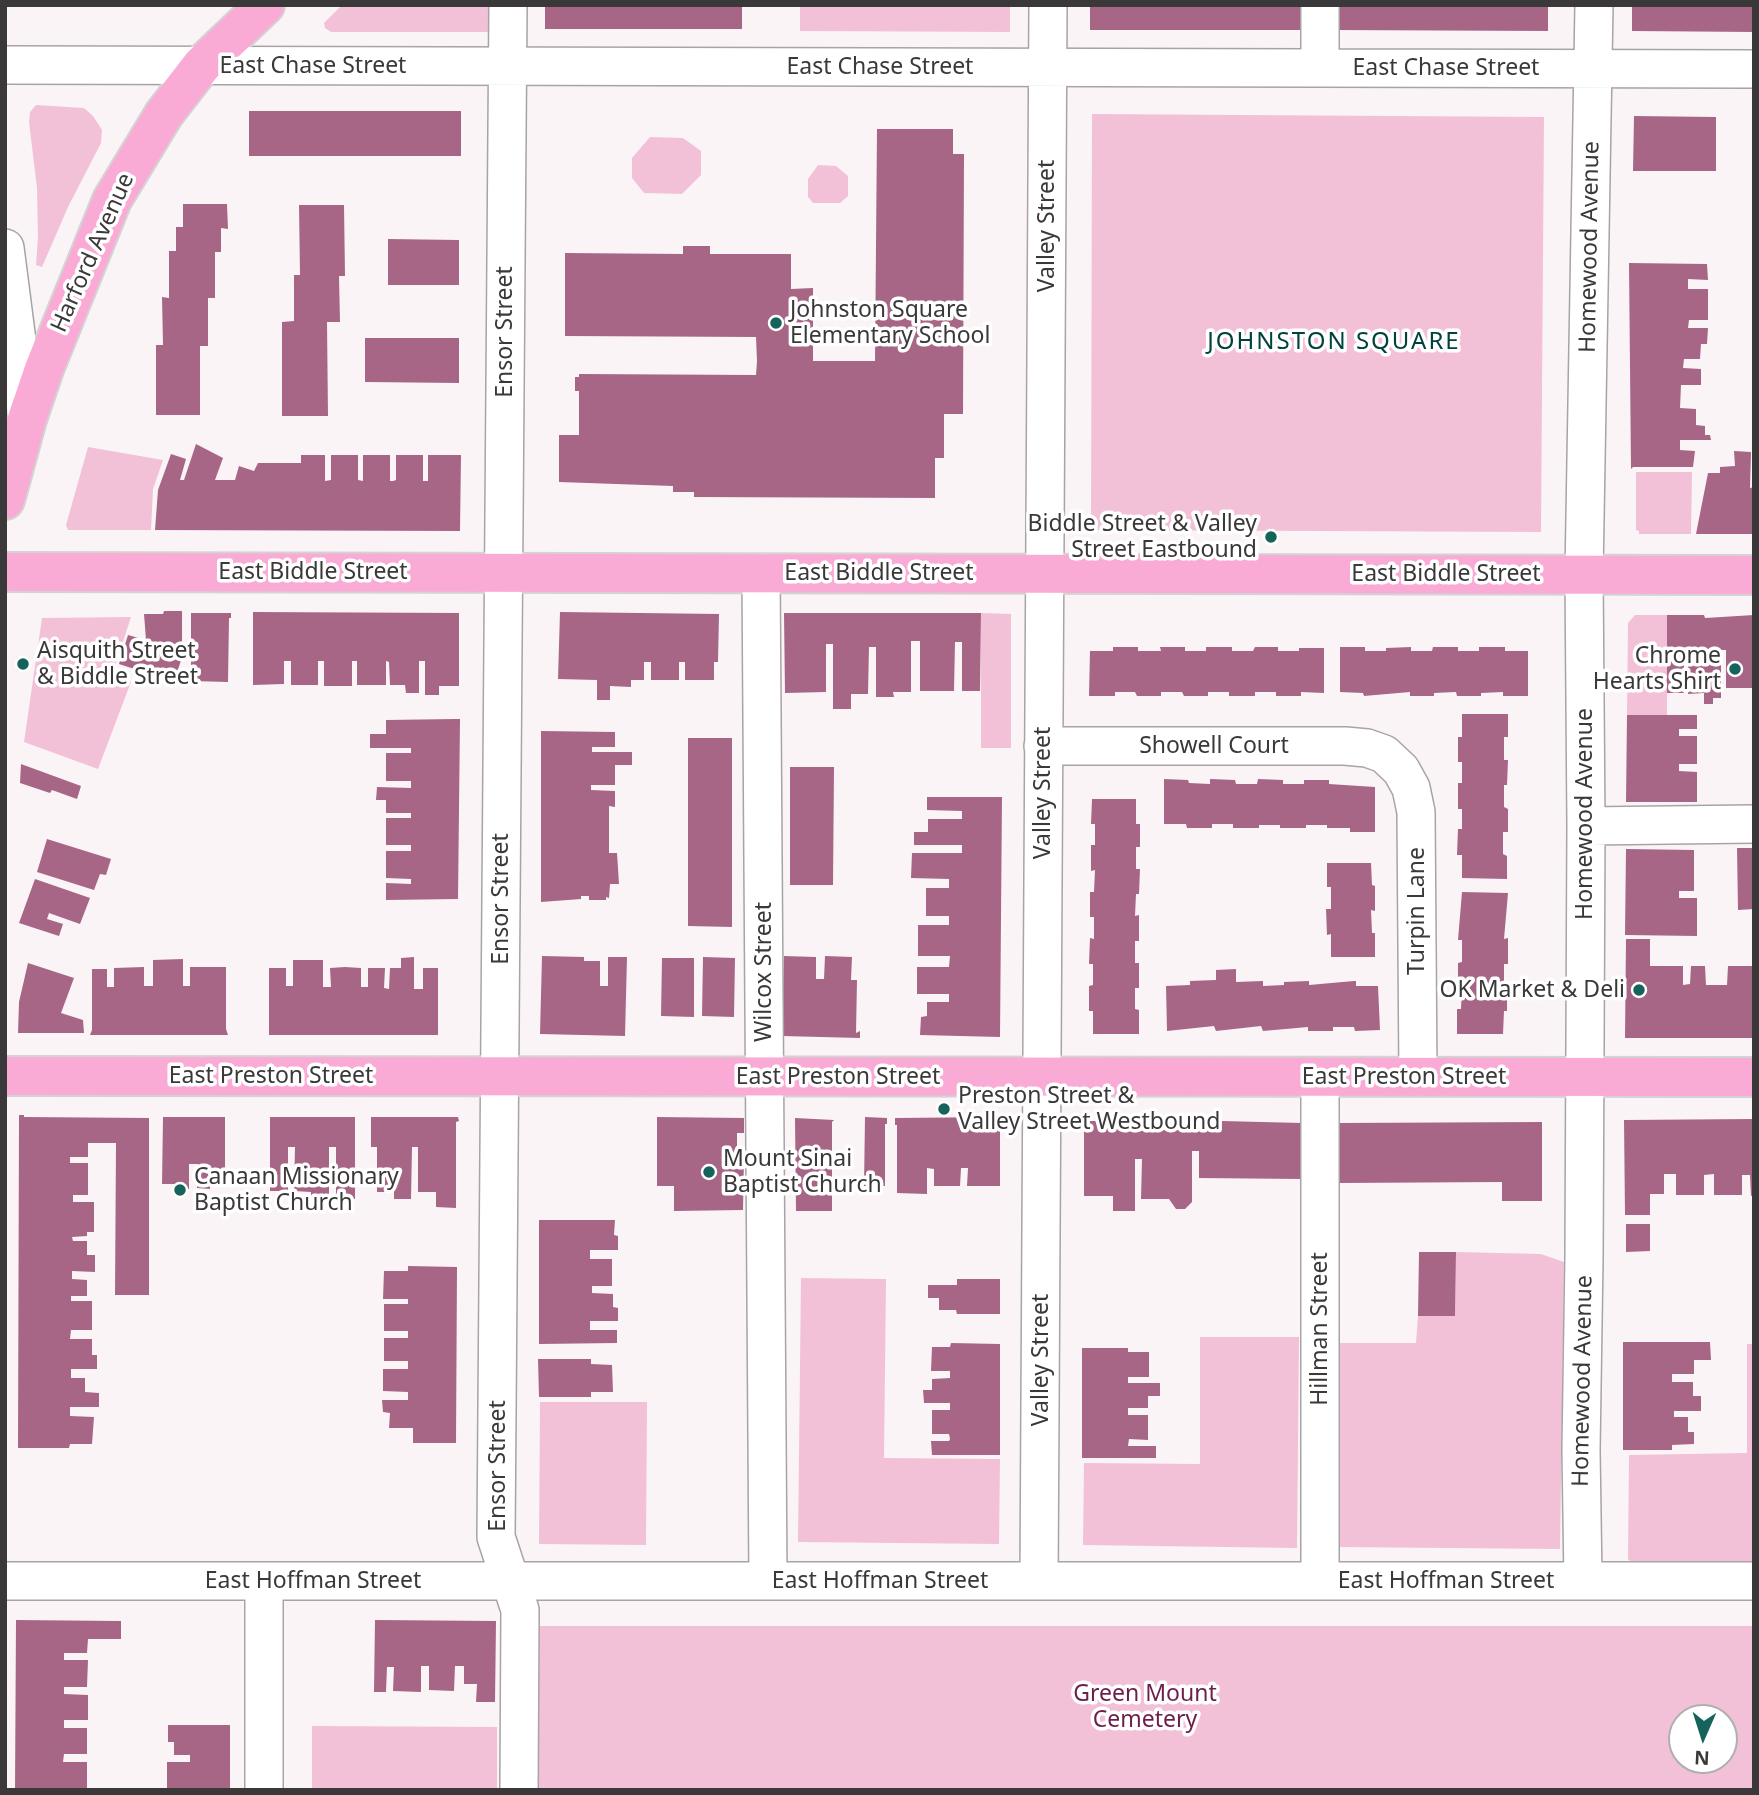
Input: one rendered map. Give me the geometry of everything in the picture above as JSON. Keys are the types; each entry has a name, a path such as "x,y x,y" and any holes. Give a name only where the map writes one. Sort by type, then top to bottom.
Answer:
{"main road":[{"name":"Harford Avenue","path":"5,499 27,419 72,295 112,200 164,114 202,65 265,5"},
{"name":"East Biddle Street","path":"5,572 1754,575"},
{"name":"East Preston Street","path":"5,1076 1754,1077"}],"street":[{"name":"Ensor Street","path":"509,5 496,1536 520,1610 519,1790"},
{"name":"Valley Street","path":"1039,1581 1048,5"},
{"path":"1320,5 1320,68"},
{"name":"Homewood Avenue","path":"1583,1581 1581,1450 1586,825 1584,574 1594,5"},
{"name":"East Chase Street","path":"5,65 1754,69"},
{"path":"5,248 27,419"},
{"name":"Wilcox Street","path":"761,573 768,1581"},
{"name":"Showell Court","path":"1043,747 1345,746 1367,748 1384,754"},
{"name":"Turpin Lane","path":"1384,754 1401,770 1411,788 1416,812 1418,1077"},
{"path":"1586,825 1754,824"},
{"name":"Hillman Street","path":"1320,1077 1320,1581"},
{"name":"East Hoffman Street","path":"5,1581 1754,1581"},
{"path":"264,1581 264,1790"}],"green space":[{"path":"342,5 497,5 497,32 331,32 325,28 324,23"},
{"path":"800,5 1010,5 1010,32 800,31"},
{"path":"36,105 84,108 102,130 101,143 68,207 42,267 36,265 37,188 29,122 30,112"},
{"name":"JOHNSTON SQUARE","path":"1092,114 1544,117 1541,532 1091,530"},
{"path":"650,137 683,138 701,151 701,175 682,194 644,193 632,178 632,158"},
{"path":"818,165 836,166 848,176 848,196 840,203 813,203 808,197 808,179"},
{"path":"88,447 163,460 153,489 151,530 68,530 66,525"},
{"path":"1636,472 1692,472 1691,534 1639,534 1636,530"},
{"path":"981,613 1011,614 1011,748 981,748"},
{"path":"1635,615 1667,615 1667,715 1627,715 1628,623"},
{"path":"131,617 115,666 118,678 131,682 98,769 24,742 42,618"},
{"path":"1456,1252 1541,1254 1564,1262 1560,1549 1337,1547 1340,1343 1416,1343 1418,1316 1455,1316"},
{"path":"801,1278 886,1279 884,1458 1000,1459 999,1544 798,1542"},
{"path":"1200,1337 1299,1337 1297,1548 1083,1545 1084,1463 1200,1464"},
{"path":"1747,1344 1754,1344 1754,1564 1632,1563 1628,1559 1629,1455 1747,1453"},
{"path":"540,1402 647,1402 646,1545 539,1544"},
{"name":"Green Mount Cemetery","path":"538,1626 1754,1626 1754,1790 537,1790"},
{"path":"312,1726 497,1727 497,1790 312,1790"}],"building":[{"path":"545,5 742,5 742,29 545,29"},
{"path":"1090,5 1306,5 1306,30 1090,30"},
{"path":"1332,5 1548,5 1548,31 1332,30"},
{"path":"1632,5 1754,5 1754,32 1632,31"},
{"path":"249,111 461,111 461,156 249,156"},
{"path":"1634,116 1716,117 1716,171 1633,171"},
{"name":"Johnston Square Elementary School","path":"877,129 953,129 953,154 964,154 963,414 944,414 944,458 935,458 935,498 694,497 694,492 673,492 673,486 559,482 559,435 579,435 579,391 575,391 575,377 579,377 579,374 756,375 757,361 756,337 565,336 565,253 683,254 683,246 710,246 710,254 791,254 791,289 813,288 813,361 875,361"},
{"path":"183,204 227,204 228,229 221,228 221,252 215,252 215,298 208,298 208,346 200,346 200,415 156,415 156,345 163,345 162,297 169,298 169,251 176,251 176,227 183,227"},
{"path":"299,205 344,205 345,276 339,276 340,322 327,322 328,416 282,416 282,322 294,321 294,275 300,275"},
{"path":"388,239 459,240 459,285 388,285"},
{"path":"1629,263 1707,264 1708,280 1688,279 1688,289 1708,289 1708,320 1689,320 1688,328 1708,328 1707,344 1701,344 1700,359 1684,359 1683,368 1701,369 1701,385 1681,385 1680,408 1696,409 1696,425 1705,426 1705,435 1710,435 1711,440 1680,440 1680,450 1695,451 1693,467 1631,469"},
{"path":"365,338 459,338 459,383 365,382"},
{"path":"196,444 223,458 215,480 235,480 239,466 254,471 258,463 301,463 301,455 325,455 325,481 331,480 331,455 358,455 358,480 363,481 363,455 390,455 390,481 393,481 396,480 396,455 423,455 423,481 428,481 428,455 461,455 460,531 155,530 158,490 171,454 186,459 180,480 184,480"},
{"path":"1734,451 1751,452 1750,488 1754,487 1752,534 1696,534 1708,473 1720,473 1720,467 1735,466"},
{"path":"164,611 182,611 182,641 179,645 185,648 174,682 119,664 128,635 146,640 144,614 163,614"},
{"path":"253,612 459,613 459,686 439,686 439,695 425,695 425,661 419,661 419,693 406,693 405,685 390,685 389,662 386,661 386,685 357,685 357,661 352,661 352,686 324,686 324,661 318,661 318,685 291,685 291,661 284,661 284,684 253,685"},
{"path":"560,612 719,614 718,662 714,662 714,680 685,680 685,662 679,662 679,680 651,680 651,662 644,662 644,680 631,680 631,687 610,686 610,700 597,700 597,680 558,679"},
{"path":"191,613 231,613 228,682 191,681"},
{"path":"784,613 981,613 980,691 962,691 962,642 955,642 954,691 920,691 920,641 911,641 911,692 893,692 894,697 876,697 876,647 869,647 868,694 851,694 851,709 833,709 833,644 826,644 826,692 785,693"},
{"path":"1667,615 1704,615 1705,618 1754,615 1754,688 1726,688 1726,650 1721,650 1721,698 1713,698 1713,704 1704,704 1704,693 1688,694 1688,648 1684,647 1684,693 1667,693"},
{"path":"1113,647 1138,647 1138,651 1161,651 1160,647 1185,647 1185,651 1206,651 1206,647 1232,647 1232,651 1253,651 1255,647 1278,647 1278,651 1324,648 1324,693 1301,692 1301,696 1276,696 1276,692 1255,692 1255,696 1229,696 1229,692 1208,692 1208,696 1184,696 1182,692 1161,692 1161,696 1137,696 1135,692 1115,692 1115,696 1089,696 1090,651 1113,651"},
{"path":"1340,647 1365,647 1365,651 1386,651 1386,648 1411,647 1411,651 1432,651 1433,647 1458,647 1458,651 1479,651 1479,647 1505,647 1505,651 1528,651 1528,696 1503,696 1503,692 1457,696 1456,692 1410,696 1410,692 1364,696 1363,693 1340,692"},
{"path":"1462,714 1508,714 1508,737 1504,737 1504,760 1508,760 1504,807 1508,809 1508,832 1503,832 1507,879 1462,878 1462,855 1457,855 1458,829 1462,829 1462,809 1458,809 1458,783 1462,783 1462,762 1458,762 1458,737 1462,737"},
{"path":"1627,715 1697,715 1697,729 1679,729 1679,736 1697,736 1697,764 1679,764 1679,771 1697,772 1697,802 1626,802"},
{"path":"460,719 458,899 386,900 386,883 411,884 411,879 386,878 386,851 411,851 411,845 386,845 386,818 411,818 411,813 386,813 386,800 376,800 377,787 411,788 411,781 386,781 386,753 411,753 411,748 370,748 370,734 386,734 386,720"},
{"path":"541,731 615,732 615,747 592,747 592,752 632,752 632,765 615,765 615,785 591,785 591,790 615,791 615,807 609,806 609,853 617,853 619,884 610,884 609,898 606,897 606,900 589,900 589,896 581,896 581,899 541,902"},
{"path":"688,738 732,738 732,927 688,926"},
{"path":"21,764 81,786 77,799 20,783"},
{"path":"790,767 834,767 833,885 790,885"},
{"path":"1164,779 1210,784 1210,779 1235,780 1236,784 1257,784 1258,779 1283,780 1283,784 1304,784 1304,780 1329,780 1329,784 1375,787 1375,832 1350,832 1350,828 1327,828 1327,825 1306,825 1306,828 1259,825 1259,828 1233,828 1233,824 1212,824 1212,828 1187,828 1186,824 1164,824"},
{"path":"927,797 1002,797 1000,1037 920,1035 921,1017 927,1016 927,1002 949,1002 949,994 917,994 917,967 949,967 950,956 918,956 918,925 949,925 949,916 926,916 926,888 949,888 949,879 911,878 912,853 962,853 962,845 914,845 914,832 928,832 928,819 962,819 962,811 927,810"},
{"path":"1092,799 1136,799 1140,847 1136,847 1136,869 1140,869 1135,916 1139,915 1139,941 1135,941 1135,963 1139,963 1139,988 1135,988 1135,1009 1139,1010 1139,1034 1093,1034 1093,1011 1089,1011 1089,986 1093,985 1093,964 1089,964 1090,938 1094,939 1094,917 1090,917 1090,892 1094,892 1095,870 1091,871 1091,845 1095,845 1095,824 1091,824"},
{"path":"47,839 111,859 106,875 100,874 94,890 37,872"},
{"path":"1737,848 1754,848 1754,909 1738,910"},
{"path":"1626,849 1694,850 1694,891 1679,891 1679,898 1697,898 1697,936 1625,935"},
{"path":"1327,863 1371,863 1372,885 1375,886 1375,911 1371,910 1375,957 1331,957 1331,934 1327,935 1326,909 1331,909 1331,887 1327,887"},
{"path":"35,879 90,898 80,924 49,913 47,919 63,924 59,936 19,923"},
{"path":"1462,892 1508,893 1504,939 1508,938 1508,964 1504,964 1507,1011 1504,1011 1503,1034 1457,1034 1457,1009 1461,1009 1462,987 1458,987 1458,963 1462,962 1462,940 1458,940"},
{"path":"1626,939 1650,939 1650,966 1683,966 1683,985 1690,984 1691,966 1705,966 1706,985 1727,985 1728,966 1754,966 1754,1038 1625,1038"},
{"path":"542,956 584,957 584,961 600,961 600,986 608,986 608,957 627,957 625,1036 540,1034"},
{"path":"784,956 816,957 816,979 824,979 825,956 852,957 851,980 857,980 856,1033 860,1031 860,1038 782,1036"},
{"path":"414,957 414,989 423,989 423,968 438,968 438,1035 269,1035 269,968 286,968 286,986 293,986 293,960 323,960 323,987 331,987 330,968 345,967 361,968 361,987 368,987 368,968 385,968 384,988 389,989 390,968 401,968 401,958"},
{"path":"703,957 735,958 734,1017 702,1016"},
{"path":"662,958 694,958 694,1017 661,1016"},
{"path":"183,959 183,986 190,986 190,967 226,967 228,1035 90,1035 92,969 107,969 107,987 114,987 114,968 144,967 144,986 153,986 153,960"},
{"path":"28,963 74,978 61,1013 83,1020 84,1033 18,1033 19,1002"},
{"path":"1236,969 1236,982 1263,981 1263,986 1284,985 1284,982 1309,981 1309,985 1356,981 1356,986 1378,986 1380,1030 1355,1031 1354,1027 1333,1027 1333,1031 1308,1031 1308,1027 1263,1031 1261,1026 1216,1031 1214,1026 1167,1031 1166,986 1190,985 1190,981 1216,980 1216,970"},
{"path":"19,1115 149,1118 149,1295 115,1295 116,1143 88,1143 88,1157 70,1157 70,1163 88,1163 88,1195 73,1195 73,1202 94,1202 94,1232 87,1232 87,1236 72,1237 73,1241 87,1241 87,1255 95,1255 95,1272 72,1271 72,1279 87,1280 87,1296 71,1296 71,1301 92,1301 92,1330 71,1330 70,1339 92,1339 92,1355 97,1355 97,1369 71,1369 71,1378 85,1378 85,1392 99,1393 99,1407 70,1407 70,1416 94,1417 92,1444 70,1444 69,1448 18,1448"},
{"path":"163,1117 225,1117 225,1185 210,1184 210,1189 197,1188 198,1164 189,1164 189,1189 178,1188 178,1184 162,1184"},
{"path":"270,1117 355,1117 355,1199 336,1199 336,1147 329,1147 329,1199 311,1199 311,1192 294,1191 295,1147 288,1147 288,1191 270,1191"},
{"path":"371,1117 458,1117 456,1208 436,1207 436,1192 418,1192 418,1147 412,1147 411,1199 394,1199 394,1192 377,1192 377,1147 371,1147"},
{"name":"Mount Sinai Baptist Church","path":"657,1117 744,1118 744,1133 737,1133 737,1158 744,1158 743,1210 674,1211 674,1186 657,1186"},
{"path":"865,1117 887,1118 885,1186 864,1186"},
{"path":"1003,1117 1003,1125 1000,1124 1000,1186 967,1186 968,1168 961,1168 960,1186 934,1186 934,1169 927,1168 927,1194 897,1193 895,1118"},
{"path":"795,1118 834,1120 832,1211 796,1211"},
{"path":"1141,1119 1302,1123 1302,1179 1199,1178 1199,1151 1192,1151 1192,1202 1185,1209 1176,1209 1169,1199 1141,1199 1142,1159 1135,1159 1135,1211 1113,1211 1113,1196 1084,1196 1084,1121"},
{"path":"1754,1119 1754,1195 1751,1196 1750,1175 1742,1175 1742,1195 1714,1195 1714,1174 1704,1175 1704,1195 1676,1195 1676,1174 1664,1174 1664,1194 1650,1194 1650,1215 1625,1215 1624,1120"},
{"path":"1542,1122 1542,1201 1502,1201 1502,1182 1340,1183 1339,1123"},
{"path":"539,1220 615,1220 614,1235 618,1236 618,1250 590,1250 590,1259 612,1259 612,1286 592,1286 592,1293 613,1294 613,1307 618,1308 618,1321 590,1321 590,1330 617,1330 617,1343 539,1344"},
{"path":"1626,1224 1650,1224 1650,1251 1626,1252"},
{"path":"1419,1252 1456,1252 1455,1316 1418,1316"},
{"path":"408,1266 457,1267 456,1443 413,1443 413,1428 389,1428 390,1413 383,1412 382,1400 408,1400 408,1392 383,1391 383,1369 408,1369 408,1361 384,1361 384,1338 408,1338 408,1331 384,1331 384,1304 408,1304 408,1299 383,1299 384,1271 408,1271"},
{"path":"957,1279 1000,1279 1000,1314 957,1314 956,1310 939,1310 939,1298 928,1298 928,1285 957,1285"},
{"path":"1623,1342 1710,1342 1711,1360 1694,1360 1694,1374 1672,1374 1672,1382 1693,1382 1693,1396 1701,1396 1701,1411 1674,1411 1674,1417 1688,1417 1688,1432 1694,1432 1694,1444 1672,1445 1672,1450 1623,1450"},
{"path":"951,1343 1000,1344 1000,1455 932,1455 931,1441 950,1439 949,1434 932,1434 932,1410 950,1410 950,1403 924,1403 923,1390 932,1390 932,1379 950,1378 950,1371 931,1371 932,1347 950,1347"},
{"path":"1082,1348 1128,1348 1128,1352 1149,1352 1149,1377 1128,1377 1128,1383 1160,1383 1160,1396 1148,1396 1148,1408 1128,1408 1128,1415 1148,1415 1148,1440 1129,1439 1128,1446 1156,1446 1156,1458 1082,1458"},
{"path":"538,1359 591,1359 591,1364 612,1365 613,1392 591,1392 591,1397 539,1397"},
{"path":"16,1620 121,1621 121,1639 88,1639 87,1653 64,1653 64,1660 88,1660 87,1687 64,1687 64,1694 88,1695 88,1720 64,1720 64,1728 87,1728 87,1754 64,1754 63,1762 87,1762 87,1788 15,1790"},
{"path":"375,1620 496,1621 495,1702 476,1702 477,1684 464,1684 464,1666 455,1666 454,1691 429,1690 429,1666 421,1666 421,1692 393,1691 394,1667 387,1667 386,1692 374,1692"},
{"path":"168,1725 230,1725 230,1790 167,1788 167,1762 190,1762 190,1755 174,1755 174,1742 168,1742"}],"place":[{"name":"Johnston Square Elementary School","path":"776,323"},
{"name":"Biddle Street & Valley Street Eastbound","path":"1271,537"},
{"name":"Aisquith Street & Biddle Street","path":"23,664"},
{"name":"Chrome Hearts Shirt","path":"1735,669"},
{"name":"OK Market & Deli","path":"1639,990"},
{"name":"Preston Street & Valley Street Westbound","path":"944,1109"},
{"name":"Mount Sinai Baptist Church","path":"709,1172"},
{"name":"Canaan Missionary Baptist Church","path":"180,1190"}],"district":[{"name":"JOHNSTON SQUARE","path":"1334,342"}]}
